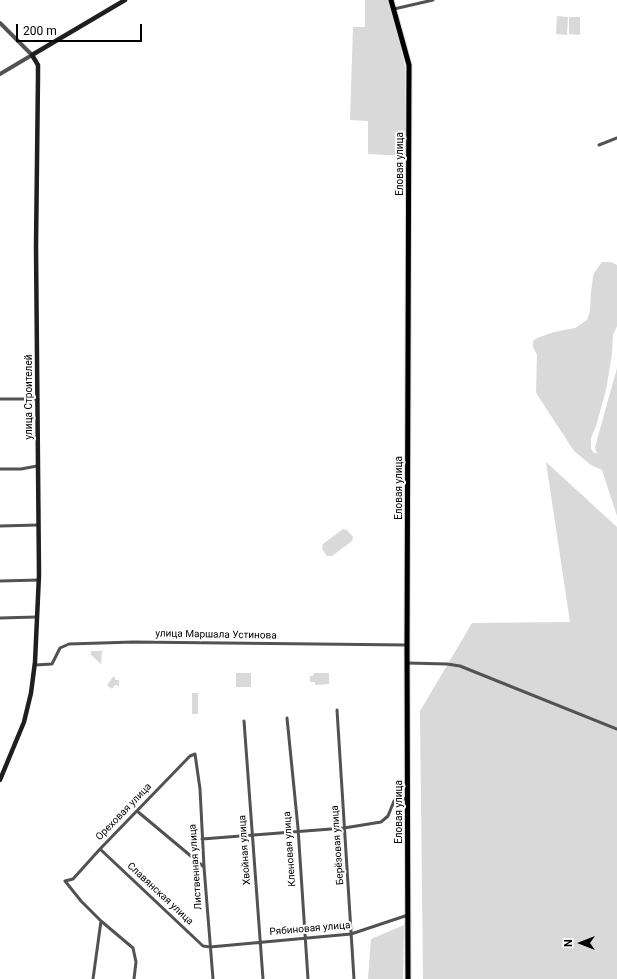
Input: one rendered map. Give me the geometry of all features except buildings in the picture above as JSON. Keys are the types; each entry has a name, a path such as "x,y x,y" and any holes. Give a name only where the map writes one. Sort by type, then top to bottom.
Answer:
{"main road":[{"path":"32,55 125,0"},
{"name":"Еловая улица","path":"391,0 409,65 407,645 408,979"},
{"name":"улица Строителей","path":"0,778 24,722 31,693 35,664 38,580 36,247 38,65 32,55"}],"street":[{"path":"394,9 433,0"},
{"name":"улица Строителей","path":"0,23 32,55"},
{"path":"0,74 32,55"},
{"path":"600,145 617,138"},
{"path":"0,399 38,399"},
{"path":"0,469 21,469 37,466"},
{"path":"0,526 38,525"},
{"path":"0,581 38,580"},
{"path":"0,618 36,617"},
{"name":"улица Маршала Устинова","path":"35,664 52,664 60,648 69,644 133,642 407,645"},
{"path":"408,663 447,664 460,666 617,729"},
{"name":"Берёзовая улица","path":"337,710 354,979"},
{"name":"Кленовая улица","path":"287,718 298,832 308,979"},
{"name":"Хвойная улица","path":"244,721 263,979"},
{"name":"Ореховая улица","path":"101,921 81,901 65,881 73,879 190,756 195,754"},
{"name":"Лиственная улица","path":"195,754 200,789 202,839 213,979"},
{"path":"202,839 344,828 381,822 388,816 394,801 408,798"},
{"path":"137,811 204,867"},
{"name":"Славянская улица","path":"100,849 203,946 210,947"},
{"name":"Рябиновая улица","path":"210,947 351,934 408,915"},
{"path":"93,979 101,921"},
{"path":"101,921 133,948 136,962 134,979"}],"shaded area":[{"path":"365,0 389,0 405,66 406,156 368,154 368,121 350,120 353,27 365,27"},
{"path":"557,16 568,17 567,35 556,34"},
{"path":"569,17 580,17 580,35 569,34"},
{"path":"602,262 611,262 617,265 617,326 613,335 612,354 606,390 591,438 591,448 593,452 597,454 595,447 617,368 617,516 602,470 591,465 574,451 536,392 537,355 533,347 533,341 537,338 554,332 575,328 587,320 590,311 594,273"},
{"path":"546,462 617,527 617,979 423,979 420,711 472,623 570,622"},
{"path":"343,529 347,530 353,537 352,541 332,556 327,556 322,549 323,544"},
{"path":"91,651 102,651 101,664 91,655"},
{"path":"236,673 251,673 251,687 236,687"},
{"path":"314,673 329,673 329,684 315,685 315,682 310,682 310,676 313,676"},
{"path":"113,677 115,677 115,680 119,680 119,686 115,685 112,689 107,685"},
{"path":"192,693 198,693 198,714 192,714"},
{"path":"404,925 403,979 368,979 371,939"}]}
